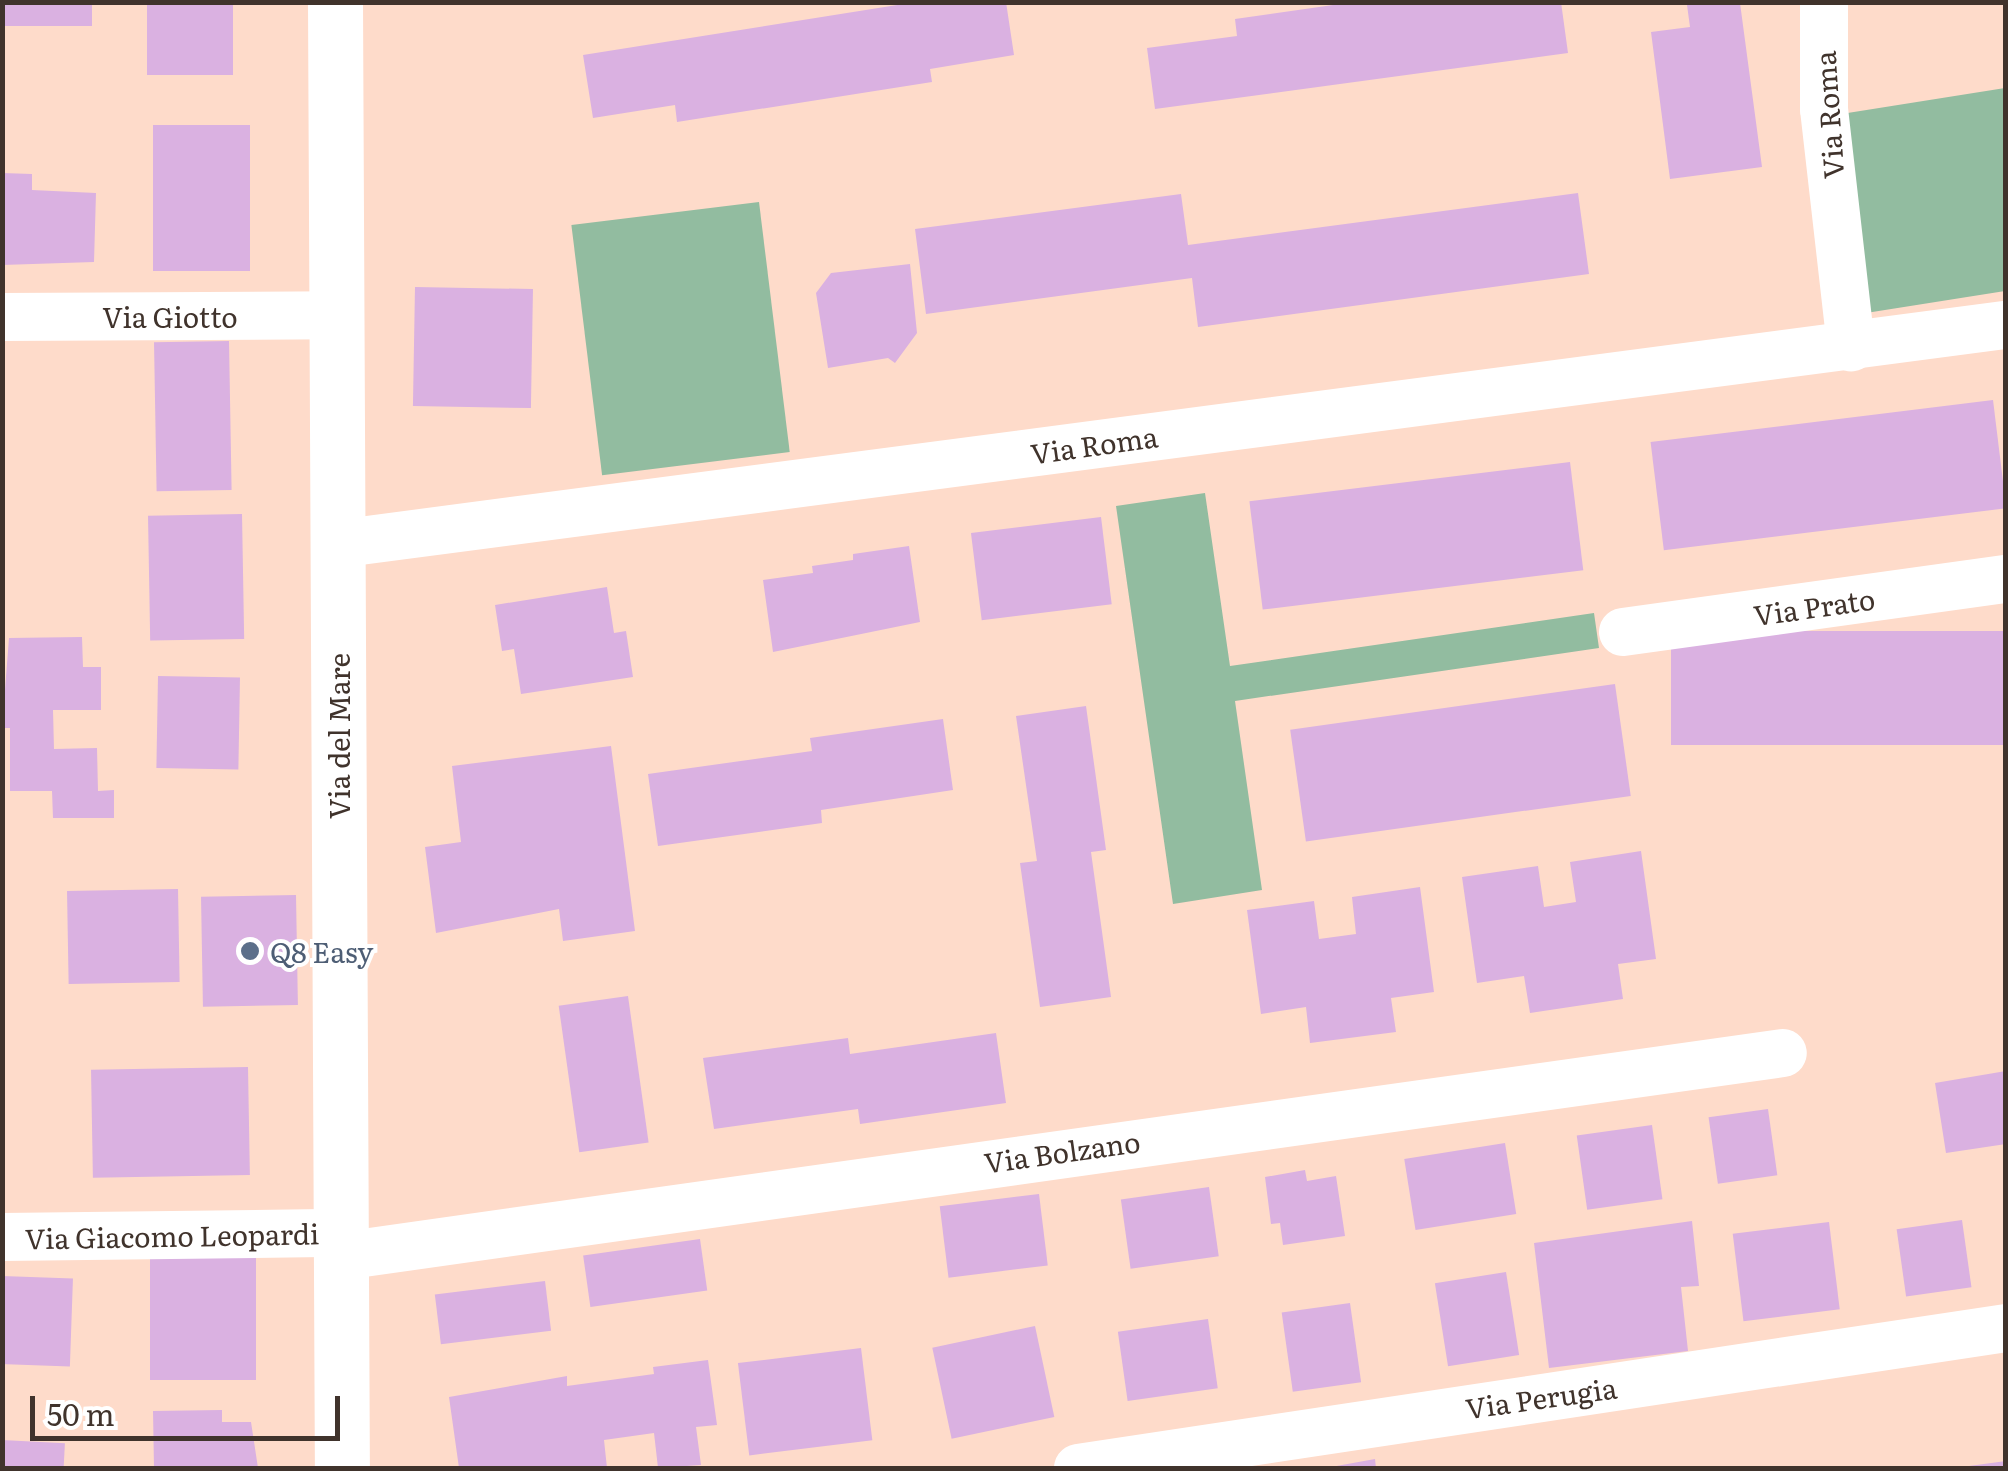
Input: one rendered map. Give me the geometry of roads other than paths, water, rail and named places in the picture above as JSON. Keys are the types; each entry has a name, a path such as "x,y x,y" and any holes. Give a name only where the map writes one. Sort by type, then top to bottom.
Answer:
{"main road":[{"name":"Via del Mare","path":"335,2 342,1468"}],"street":[{"name":"Via Roma","path":"1824,2 1824,109 1852,347"},
{"name":"Via Giotto","path":"2,317 336,315"},
{"name":"Via Roma","path":"337,544 2006,325"},
{"name":"Via Prato","path":"1622,632 2006,579"},
{"name":"Via Bolzano","path":"342,1244 1784,1053"},
{"name":"Via Giacomo Leopardi","path":"2,1237 342,1244"},
{"name":"Via Perugia","path":"1078,1468 2006,1328"}],"place":[{"name":"Q8 Easy","path":"250,951"}]}
